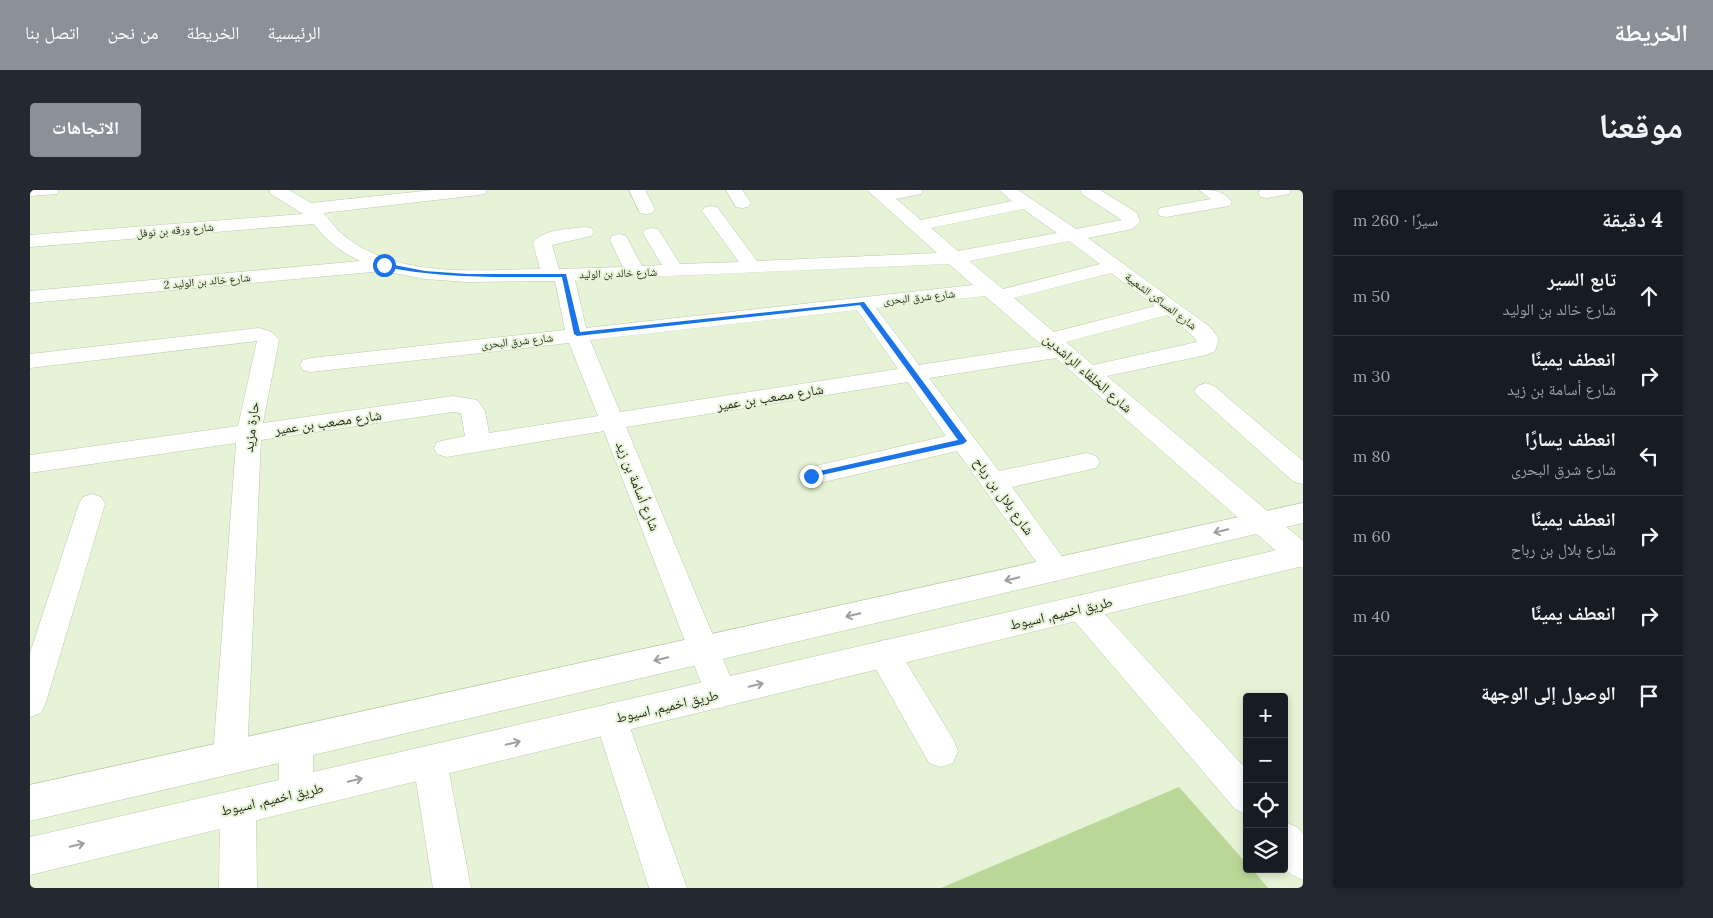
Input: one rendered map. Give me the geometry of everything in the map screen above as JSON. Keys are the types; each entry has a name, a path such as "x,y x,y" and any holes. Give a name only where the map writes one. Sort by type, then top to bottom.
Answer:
{"street":[{"path":"30,191 50,190"},
{"name":"شارع خالد بن الوليد","path":"277,190 314,213 332,236 384,265 425,273 468,276 558,276 954,258 1075,236 1126,225 1131,222 1131,217 1126,212 1088,190"},
{"name":"شارع ورقه بن نوفل","path":"30,242 314,213 479,190"},
{"path":"637,190 646,209"},
{"path":"878,193 915,190"},
{"name":"شارع المساكن الشعبية","path":"1007,190 1116,266 1202,332 1208,339 1207,346 1198,350 1088,373"},
{"path":"1166,212 1223,202 1220,197 1207,190"},
{"name":"شارع الخلفاء الراشدين","path":"878,193 1302,556"},
{"path":"917,226 1027,203"},
{"path":"711,211 753,268"},
{"name":"شارع أسامة بن زيد","path":"585,232 549,239 542,243 558,276 577,334 721,693"},
{"path":"652,233 675,271"},
{"path":"619,240 636,272"},
{"name":"شارع خالد بن الوليد 2","path":"30,297 384,265"},
{"name":"شارع شرق البحرى","path":"311,365 862,303 994,292 1116,266"},
{"name":"شارع بلال بن رباح","path":"862,303 1057,568"},
{"name":"شارع مصعب بن عمير","path":"446,448 914,374 1055,345 1171,308"},
{"name":"حارة مزيد","path":"30,361 260,334 268,340 249,433 230,757"},
{"path":"1206,391 1303,475"},
{"name":"شارع مصعب بن عمير","path":"30,464 462,404 469,406 473,410 478,443"},
{"path":"811,476 963,441"},
{"path":"993,482 1087,462"},
{"path":"30,702 92,504"},
{"path":"30,802 1261,522 1300,517"},
{"name":"طريق اخميم, اسيوط","path":"30,856 1302,556"},
{"path":"957,591 983,631"},
{"path":"1081,608 1243,792"},
{"path":"884,654 942,750"},
{"path":"611,719 668,888"},
{"path":"296,742 296,793"},
{"path":"430,762 452,888"},
{"path":"238,808 238,888"},
{"path":"1288,844 1303,861"}],"green space":[{"path":"1179,787 1243,859 1243,873 1255,873 1268,888 941,888"}],"route":[{"path":"384,265 425,273 468,276 564,276 577,334 862,303 963,441 811,476"}]}
